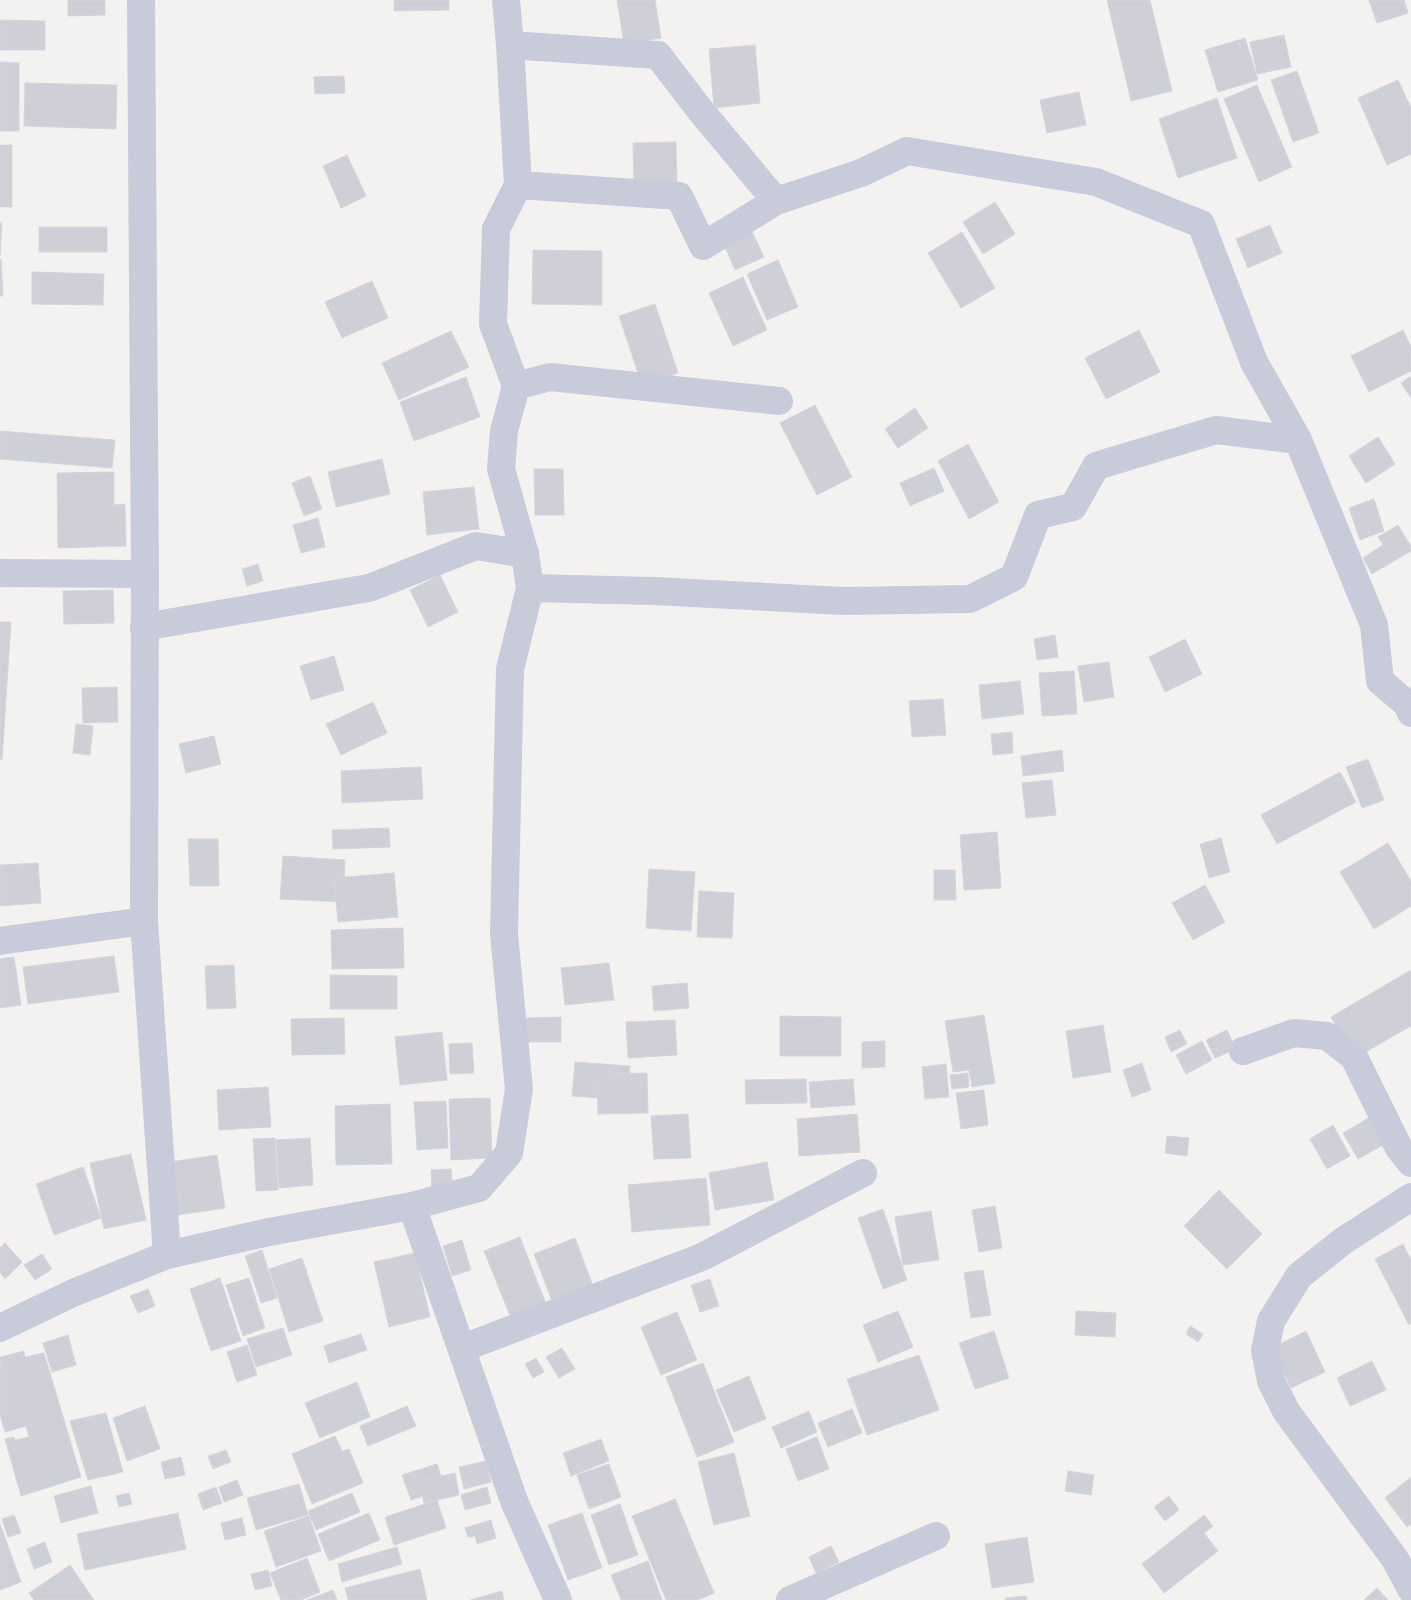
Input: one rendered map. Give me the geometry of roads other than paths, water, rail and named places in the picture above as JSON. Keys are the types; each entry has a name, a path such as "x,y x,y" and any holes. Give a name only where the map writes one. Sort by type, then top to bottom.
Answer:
{"street":[{"path":"141,0 145,574 144,921 167,1255"},
{"path":"0,1328 72,1293 167,1255 269,1232 412,1206 479,1188 509,1153 519,1089 504,934 510,669 530,588 525,554 501,469 504,431 516,386 493,324 496,229 518,185 506,0"},
{"path":"510,44 658,55 700,110 776,201"},
{"path":"518,185 679,196 703,246 776,201 860,173 907,151 1096,182 1201,224 1254,362 1298,440 1374,625 1380,681 1407,704 1411,713"},
{"path":"516,386 550,378 779,401"},
{"path":"530,588 654,591 843,601 970,599 1014,577 1038,515 1073,507 1096,466 1216,430 1298,440"},
{"path":"144,627 369,588 476,546 525,554"},
{"path":"0,573 145,574"},
{"path":"0,941 144,921"},
{"path":"1243,1051 1294,1033 1327,1036 1354,1057 1399,1148 1411,1163"},
{"path":"463,1348 702,1257 863,1173"},
{"path":"1411,1197 1343,1241 1299,1276 1271,1321 1265,1350 1271,1381 1286,1411 1395,1559 1411,1589"},
{"path":"412,1206 463,1348 514,1501 558,1600"},
{"path":"790,1600 936,1536"}]}
